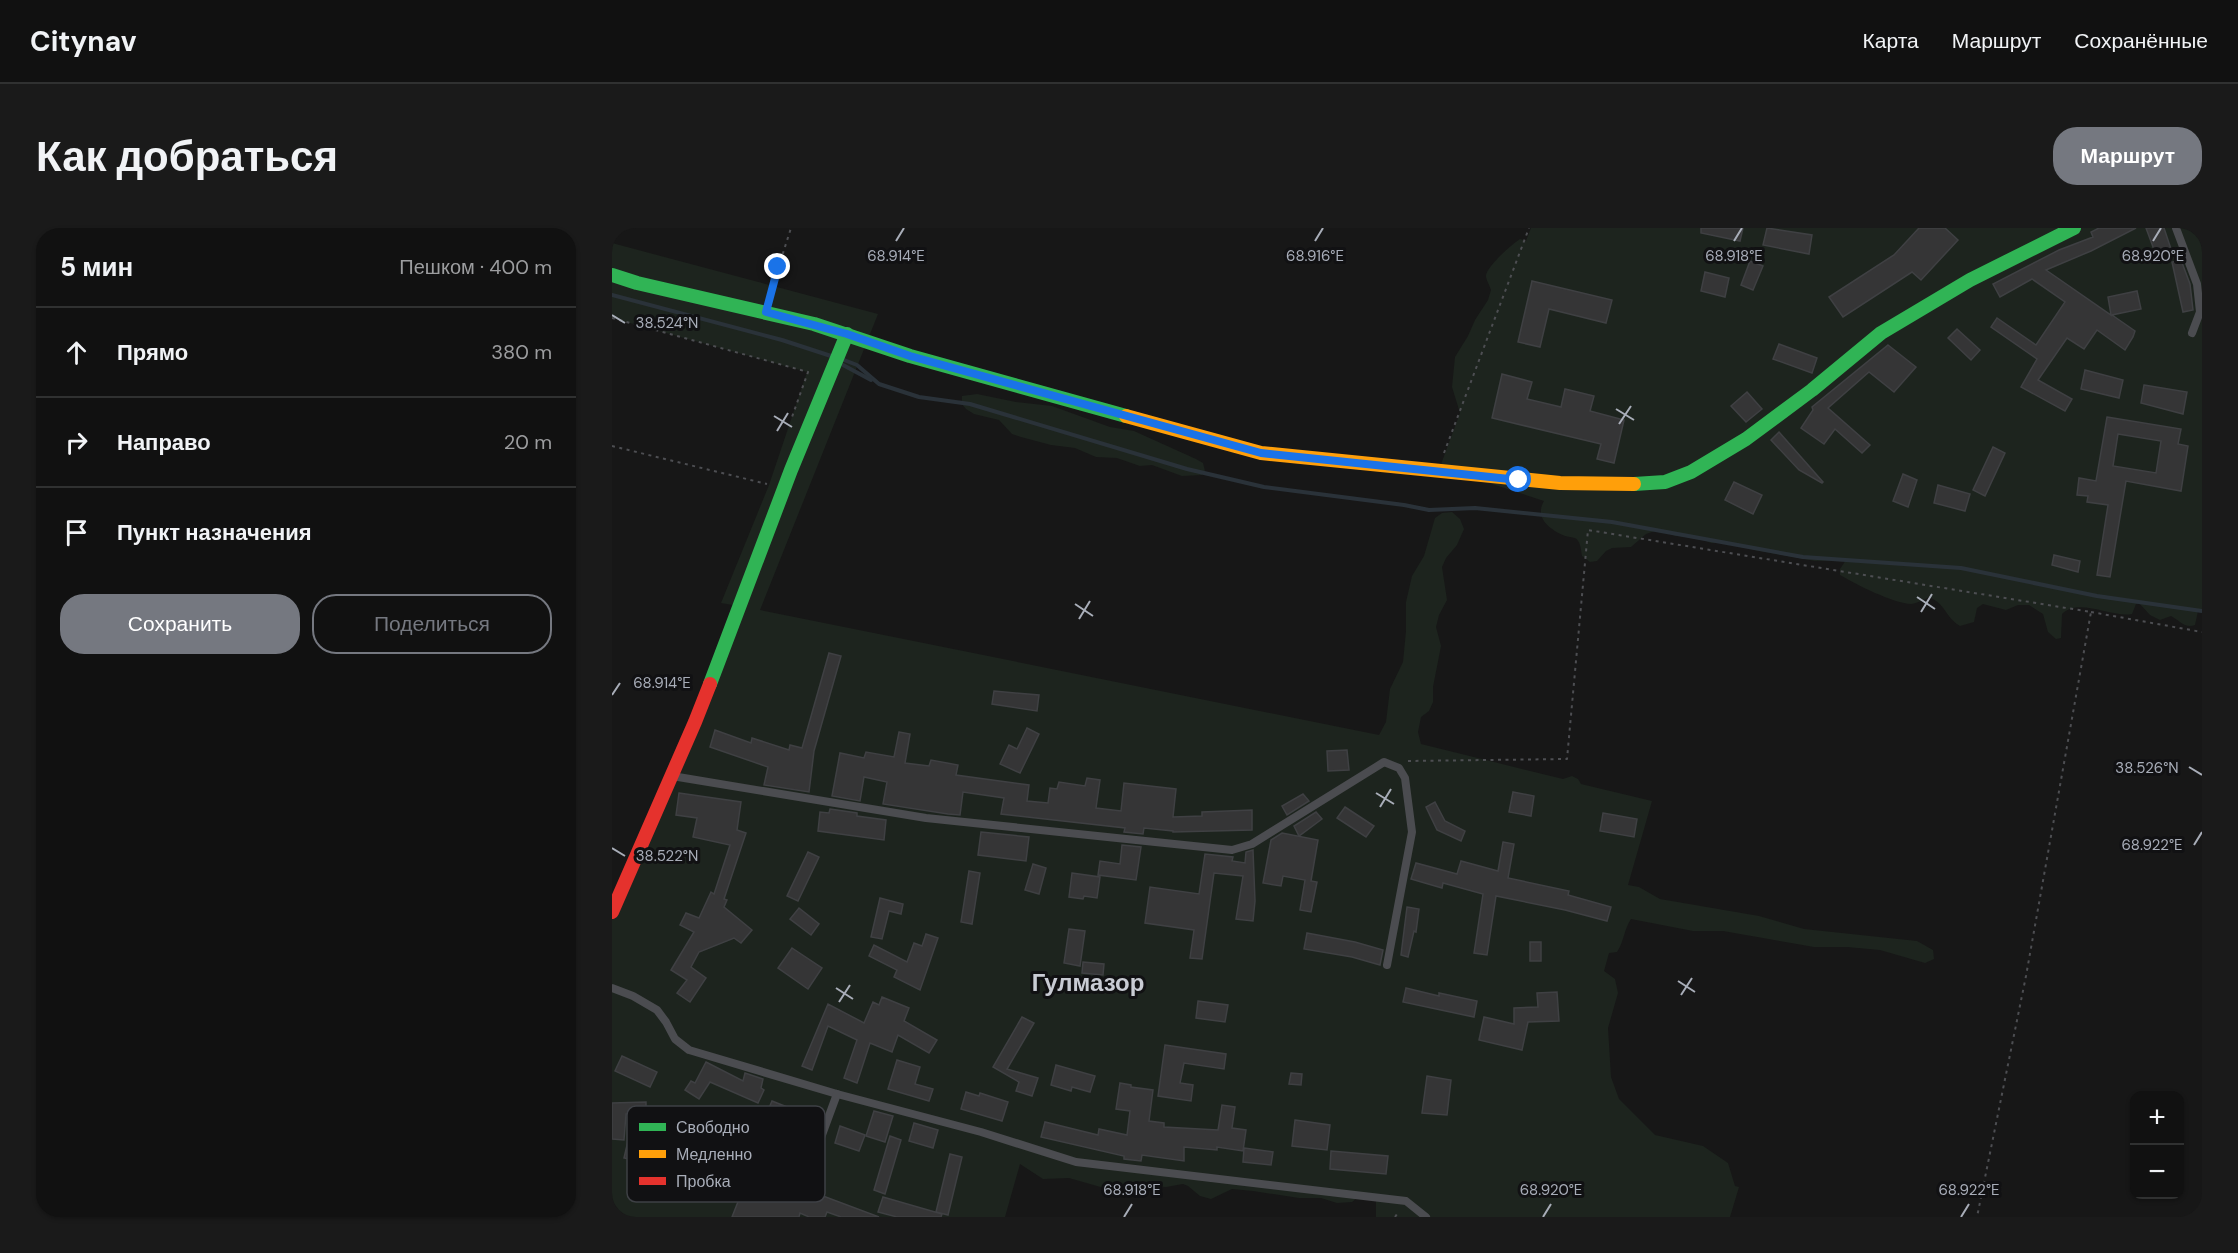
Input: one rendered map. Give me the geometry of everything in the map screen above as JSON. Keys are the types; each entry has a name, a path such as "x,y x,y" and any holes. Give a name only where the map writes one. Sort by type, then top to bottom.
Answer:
{"main road":[{"path":"612,275 637,283 766,312 844,340 910,356 1261,453 1560,483 1638,484 1665,482 1691,472 1746,439 1812,390 1881,333 1970,280 2074,228"},
{"path":"612,912 695,722 826,381 844,340"}],"lane":[{"path":"2176,228 2197,284 2200,312 2192,333"},
{"path":"672,776 926,818 1232,850 1252,844 1384,762 1399,768 1405,778 1412,832 1387,965"},
{"path":"612,988 633,996 657,1010 675,1039 689,1050 837,1094 981,1132 1076,1162 1406,1201 1426,1217"},
{"path":"825,1127 837,1094"}],"path":[{"path":"766,312 791,228"},
{"path":"1437,472 1529,228"},
{"path":"612,318 808,372 792,417"},
{"path":"612,446 769,484"},
{"path":"1407,761 1567,759 1588,530 2202,632"},
{"path":"1977,1217 2026,976 2091,612"}],"shaded area":[{"path":"1531,228 2202,228 2202,612 2198,611 2195,625 2185,625 2171,616 2160,620 2150,615 2139,603 2136,604 2132,614 2077,607 2069,609 2062,614 2061,638 2056,639 2048,632 2043,614 2029,605 2018,605 2006,610 1983,604 1977,608 1974,622 1960,626 1951,619 1939,603 1929,597 1913,604 1895,601 1840,575 1840,569 1846,560 1815,561 1727,543 1711,543 1658,530 1646,534 1631,547 1612,548 1597,561 1590,562 1582,556 1577,539 1559,533 1545,523 1541,513 1544,501 1440,467 1460,413 1452,387 1455,357 1488,300 1491,290 1486,278 1487,272 1516,242 1520,239 1526,241"},
{"path":"612,243 878,314 760,610 1379,735 1386,722 1390,689 1403,662 1406,602 1412,576 1424,556 1435,518 1442,513 1452,512 1460,519 1464,529 1457,545 1442,567 1447,600 1436,627 1441,646 1433,687 1433,702 1429,711 1421,717 1418,732 1421,744 1563,779 1572,776 1581,784 1652,801 1628,885 1639,887 1660,899 1759,916 1804,929 1917,941 1933,950 1934,959 1925,963 1880,950 1814,947 1723,931 1693,931 1631,919 1617,952 1609,953 1604,971 1615,979 1618,993 1608,1028 1611,1077 1619,1099 1655,1135 1703,1146 1728,1163 1735,1186 1739,1187 1730,1217 1376,1217 1376,1200 1357,1198 1352,1202 1337,1203 1321,1198 1299,1198 1232,1189 1211,1199 1200,1196 1183,1184 1111,1190 1069,1178 1043,1179 1020,1164 1005,1217 612,1217 612,912 739,606 721,603 769,485 807,372 612,318"},
{"path":"977,394 1052,406 1110,427 1134,431 1196,459 1203,463 1205,471 1202,475 1182,476 1152,465 1140,466 1117,458 1096,457 1075,448 1051,445 1012,434 999,420 974,414 966,409 962,404 962,396"}],"building":[{"path":"1701,228 1743,228 1740,241 1701,233"},
{"path":"1767,228 1812,235 1809,254 1763,245"},
{"path":"1919,228 1945,228 1958,240 1921,280 1912,272 1843,317 1829,297 1894,255"},
{"path":"2099,228 2136,228 2091,251 2046,270 2111,315 2108,297 2137,291 2141,309 2112,315 2135,331 2125,350 2097,330 2084,349 2067,338 2038,380 2072,399 2065,411 2021,387 2037,359 1991,327 1997,318 2036,345 2065,302 2032,279 2000,297 1993,284 2059,250 2093,237 2091,232"},
{"path":"2146,228 2164,228 2171,249 2156,255"},
{"path":"2181,260 2190,284 2193,310 2183,312 2172,262"},
{"path":"1750,261 1763,266 1753,290 1741,285"},
{"path":"1705,272 1729,278 1725,297 1701,291"},
{"path":"1532,281 1612,300 1606,323 1549,309 1540,347 1518,342"},
{"path":"1957,329 1980,350 1971,360 1948,338"},
{"path":"1779,344 1817,358 1812,373 1773,359"},
{"path":"1888,345 1916,367 1894,392 1869,372 1828,408 1870,445 1862,453 1835,429 1824,444 1801,428 1813,410 1812,407"},
{"path":"2085,370 2123,380 2119,398 2081,389"},
{"path":"1502,374 1532,382 1527,399 1561,407 1565,389 1594,396 1590,411 1624,420 1614,463 1597,459 1601,444 1492,418"},
{"path":"2144,385 2187,392 2183,414 2141,403"},
{"path":"1747,392 1762,409 1746,422 1731,406"},
{"path":"2107,417 2181,429 2178,444 2188,446 2181,491 2126,481 2110,577 2097,575 2108,505 2087,502 2088,496 2077,495 2079,478 2096,481","holes":["2118,434 2161,441 2156,473 2113,466"]},
{"path":"1779,432 1822,483 1799,470 1771,440"},
{"path":"1993,447 2005,453 1985,496 1973,490"},
{"path":"1903,474 1917,480 1908,507 1893,501"},
{"path":"1734,482 1762,495 1753,514 1725,500"},
{"path":"1938,485 1970,494 1965,511 1934,503"},
{"path":"2054,555 2080,561 2078,572 2052,565"},
{"path":"829,653 841,656 814,751 809,792 764,785 768,767 710,747 715,730 751,743 752,738 789,750 790,745 802,748"},
{"path":"994,691 1039,695 1037,711 992,704"},
{"path":"1027,728 1039,734 1020,773 1000,764 1009,745 1017,749"},
{"path":"899,732 910,734 905,763 929,766 931,760 958,765 956,775 1029,785 1027,801 1048,803 1050,788 1057,789 1059,782 1085,786 1087,778 1100,780 1096,808 1121,811 1124,783 1176,789 1173,817 1202,816 1202,812 1252,810 1252,830 1173,832 1144,828 1143,834 1124,832 1125,828 1001,814 1004,798 963,792 960,815 948,814 883,804 887,782 864,777 860,801 832,796 840,753 864,758 866,752 894,757"},
{"path":"1347,750 1349,770 1328,771 1327,751"},
{"path":"1513,792 1534,796 1531,816 1509,812"},
{"path":"679,793 741,802 737,830 746,833 724,899 727,900 724,907 752,930 741,943 734,938 699,952 691,967 706,978 690,1002 677,993 687,980 671,970 694,932 680,925 686,913 699,918 711,892 714,894 730,845 693,837 697,818 676,815"},
{"path":"1303,794 1309,801 1287,815 1282,806"},
{"path":"1435,802 1445,821 1465,831 1461,841 1437,830 1426,807"},
{"path":"1345,807 1374,826 1366,837 1337,818"},
{"path":"830,809 886,820 884,840 818,831 820,812 829,813"},
{"path":"1316,812 1322,819 1299,836 1294,826"},
{"path":"1603,813 1637,819 1634,837 1600,831"},
{"path":"981,832 1029,837 1026,861 978,855"},
{"path":"1282,833 1318,840 1311,881 1317,882 1311,912 1300,910 1305,880 1283,876 1281,886 1263,883 1271,840"},
{"path":"1503,842 1514,844 1508,878 1569,891 1568,895 1611,907 1607,921 1496,896 1487,955 1474,953 1483,894 1443,883 1442,888 1411,879 1416,863 1457,874 1461,861 1498,871"},
{"path":"1122,845 1141,847 1136,880 1098,875 1100,861 1120,864"},
{"path":"1253,850 1255,901 1253,921 1236,919 1243,876 1214,873 1202,959 1190,958 1194,930 1145,923 1150,887 1199,894 1205,854 1233,857 1232,861 1245,863 1246,852"},
{"path":"808,852 819,857 798,901 787,896"},
{"path":"1033,864 1046,868 1039,894 1025,890"},
{"path":"969,871 980,873 972,924 961,922"},
{"path":"1072,873 1100,877 1097,898 1069,897"},
{"path":"880,898 903,904 901,914 889,911 882,939 871,937"},
{"path":"1407,907 1419,909 1416,932 1414,931 1408,957 1401,955"},
{"path":"799,908 819,924 811,935 790,919"},
{"path":"1069,929 1085,931 1080,966 1064,963"},
{"path":"1307,933 1383,950 1380,965 1352,957 1304,949"},
{"path":"926,934 938,938 920,990 894,977 897,970 869,956 874,945 907,962 914,943 922,946"},
{"path":"1530,942 1541,942 1541,961 1530,961"},
{"path":"792,948 822,968 808,989 778,968"},
{"path":"1083,962 1104,964 1103,975 1082,973"},
{"path":"1406,988 1439,996 1439,993 1477,1001 1474,1017 1403,1002"},
{"path":"1557,992 1559,1021 1528,1022 1522,1050 1479,1040 1484,1017 1514,1024 1514,1008 1538,1007 1537,993"},
{"path":"882,997 909,1008 904,1021 937,1040 929,1053 898,1035 892,1052 870,1043 857,1083 844,1078 857,1040 828,1026 812,1070 802,1066 828,1004 864,1023 873,1002 879,1005"},
{"path":"1198,1001 1228,1005 1225,1022 1196,1018"},
{"path":"1022,1017 1034,1023 1007,1069 1038,1078 1032,1096 1016,1091 1019,1082 993,1067"},
{"path":"1165,1045 1226,1054 1224,1069 1184,1063 1180,1083 1193,1085 1191,1101 1158,1096"},
{"path":"622,1056 657,1072 650,1087 615,1071"},
{"path":"897,1060 920,1067 915,1084 933,1089 929,1101 888,1089"},
{"path":"706,1062 743,1081 745,1073 763,1079 761,1088 764,1090 758,1103 710,1082 699,1099 685,1090 691,1081 695,1083"},
{"path":"1056,1065 1095,1076 1090,1092 1072,1087 1071,1091 1051,1085"},
{"path":"1291,1073 1302,1074 1301,1085 1289,1084"},
{"path":"1427,1076 1451,1080 1447,1115 1422,1113"},
{"path":"1120,1083 1153,1090 1149,1121 1164,1123 1164,1127 1218,1130 1222,1105 1235,1107 1232,1128 1246,1130 1243,1151 1217,1147 1217,1150 1184,1147 1184,1161 1142,1155 1141,1161 1124,1159 1124,1156 1041,1137 1045,1122 1098,1135 1099,1129 1127,1135 1130,1111 1116,1109"},
{"path":"966,1092 979,1096 980,1093 1008,1102 1002,1121 961,1109"},
{"path":"772,1101 785,1106 770,1106"},
{"path":"646,1102 646,1106 627,1106 624,1140 612,1139 612,1103"},
{"path":"874,1111 893,1116 885,1142 866,1136"},
{"path":"1295,1120 1330,1125 1327,1150 1292,1146"},
{"path":"914,1123 938,1130 933,1148 909,1141"},
{"path":"840,1126 865,1135 859,1151 835,1143"},
{"path":"890,1136 901,1140 885,1194 874,1190"},
{"path":"1244,1148 1273,1152 1271,1165 1243,1162"},
{"path":"1331,1151 1388,1156 1386,1174 1330,1169"},
{"path":"950,1154 962,1157 948,1215 936,1212"},
{"path":"825,1197 879,1217 841,1217 827,1212 825,1217 809,1217 800,1213 799,1217 732,1217 738,1202 825,1202"},
{"path":"883,1197 942,1214 941,1217 897,1217 878,1212"}],"waterway":[{"path":"612,295 782,340 831,356"},
{"path":"844,360 857,365 879,384 919,397 970,404 1187,469 1264,487 1429,510 1475,508 1612,522 1803,557 1961,568 2097,596 2202,611"},
{"path":"843,365 871,380"}],"traffic: fast":[{"path":"1634,484 1665,482 1691,472 1746,439 1812,390 1881,333 1970,280 2074,228"},
{"path":"612,275 637,283 814,324 910,356 1126,416"},
{"path":"710,684 791,470 847,334"}],"traffic: slow":[{"path":"1126,416 1261,453 1560,483 1634,484"}],"traffic: jam":[{"path":"612,912 710,684"}],"district":[{"name":"Гулмазор","path":"1088,983"}],"route":[{"path":"778,267 766,312 847,334 910,356 1261,453 1519,480"}]}
